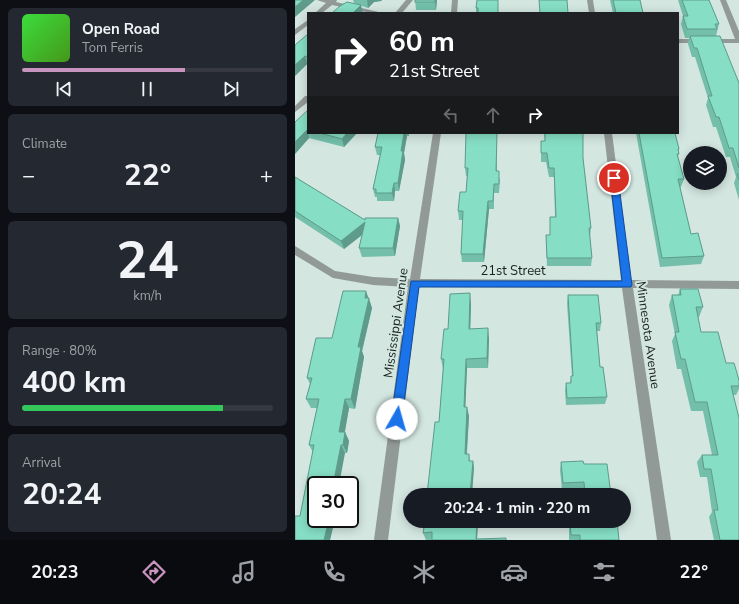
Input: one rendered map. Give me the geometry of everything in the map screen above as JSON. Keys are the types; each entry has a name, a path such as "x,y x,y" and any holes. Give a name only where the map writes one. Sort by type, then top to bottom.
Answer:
{"street":[{"path":"320,0 333,1 375,12"},
{"path":"399,12 410,0"},
{"path":"454,12 455,0"},
{"path":"590,0 592,12"},
{"path":"679,41 739,40 723,0"},
{"path":"319,12 333,1"},
{"path":"295,33 307,23"},
{"path":"295,110 307,99"},
{"name":"Mississippi Avenue","path":"381,540 415,283 437,134"},
{"name":"Minnesota Avenue","path":"608,134 627,285 664,540"},
{"name":"21st Street","path":"295,250 333,274 373,281 415,283 739,285"}],"building":[{"path":"295,0 303,0 295,7"},
{"path":"415,0 435,0 435,2 415,2"},
{"path":"477,0 498,0 498,12 478,12 478,8 476,8"},
{"path":"539,0 567,0 568,12 540,12"},
{"path":"613,0 640,0 643,12 616,12"},
{"path":"682,0 709,0 719,24 715,24 717,29 687,29 683,16 688,16"},
{"path":"347,2 361,5 354,12 333,12"},
{"path":"307,35 307,57 305,56 295,65 295,45"},
{"path":"690,36 720,36 739,83 739,168 733,148 729,148 719,117 716,117 708,96 712,96 697,48 694,48"},
{"path":"307,111 307,130 295,142 295,122"},
{"path":"324,134 346,134 342,139"},
{"path":"378,134 404,134 398,183 394,183 392,193 376,193 376,189 373,189 382,147 375,147"},
{"path":"466,134 497,134 496,171 499,171 499,184 494,184 493,201 488,201 483,254 461,254 463,211 458,211 460,192 466,192 468,168 465,168"},
{"path":"545,134 583,134 583,158 591,228 589,228 592,258 547,258 546,235 550,235 550,217 556,217 554,168 549,168 547,153 541,153 541,141 545,141"},
{"path":"639,134 675,134 679,149 679,154 677,154 683,175 683,179 678,179 691,234 698,233 704,256 662,258"},
{"path":"295,177 365,220 365,218 398,218 393,248 359,248 365,222 341,241 295,211"},
{"path":"680,289 698,289 703,307 696,307 701,332 718,332 726,363 734,363 739,380 739,386 731,386 739,418 739,540 720,540 714,510 718,510 711,469 704,469 702,455 718,455 707,402 695,402 685,359 681,359 675,332 679,332 672,295 681,295"},
{"path":"343,291 366,291 365,298 369,298 358,347 361,347 351,399 345,399 339,432 345,432 335,476 308,476 314,445 309,445 319,399 306,399 312,378 307,378 316,338 332,338"},
{"path":"470,293 469,329 488,328 487,358 466,359 464,407 467,407 465,454 469,454 469,461 473,461 471,488 428,488 435,422 439,422 444,359 441,359 444,329 448,329 450,294"},
{"path":"568,295 598,295 601,323 596,323 600,367 603,367 607,397 567,398 566,383 571,383 571,376 573,376"},
{"path":"583,461 584,464 607,464 610,488 584,488 584,482 563,483 561,462"},
{"path":"307,480 307,528 327,528 324,540 295,540 295,516 300,516"},
{"path":"424,528 477,528 476,539 506,538 506,540 432,540 432,532 423,533"},
{"path":"570,528 618,528 619,540 580,540 580,535 571,535"}],"route":[{"path":"397,419 415,283 627,285 614,178"}]}
